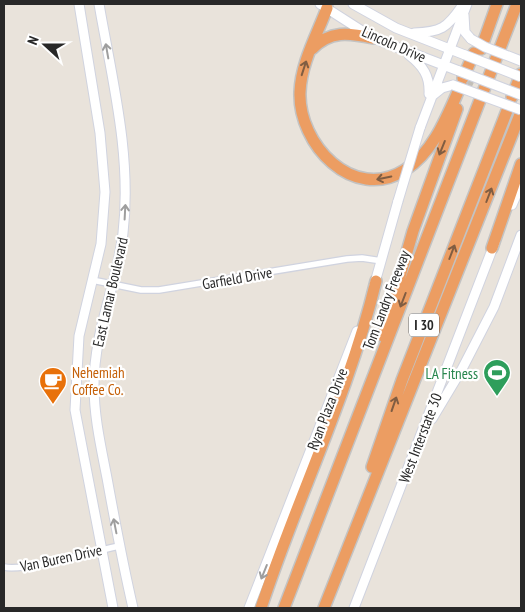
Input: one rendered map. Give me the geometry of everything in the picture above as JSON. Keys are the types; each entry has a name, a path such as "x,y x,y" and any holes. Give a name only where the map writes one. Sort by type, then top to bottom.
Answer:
{"highway":[{"path":"325,5 302,78 300,93 305,126 311,138 334,166 360,178 375,180 391,177 405,170 422,156 449,112 474,50 496,4"},
{"name":"Tom Landry Freeway","path":"284,608 367,389 518,4"},
{"path":"310,51 328,36 342,33 374,38"},
{"name":"I 30","path":"347,550 354,514 402,380 515,98 521,75"},
{"path":"367,389 413,231 462,81"},
{"name":"I 30","path":"324,608 521,111"},
{"path":"492,248 521,164"},
{"path":"261,608 282,547 332,423 365,326 376,282"}],"main road":[{"name":"East Lamar Boulevard","path":"79,4 104,161 103,228 79,336 75,410 113,608"},
{"name":"East Lamar Boulevard","path":"99,4 124,163 124,234 99,330 94,385 99,444 133,608"},
{"name":"Lincoln Drive","path":"353,4 408,33 450,49 474,50"},
{"name":"Lincoln Drive","path":"325,5 374,38 443,65 462,81"},
{"path":"408,33 428,33 443,29 465,6"},
{"path":"465,6 465,32 474,50 521,75"},
{"name":"Ryan Plaza Drive","path":"250,608 376,282 420,128 465,6"},
{"path":"474,50 488,49 521,62"},
{"path":"403,50 425,71 429,86 429,101"},
{"path":"429,101 442,88 462,81 515,98"},
{"path":"462,81 521,111"},
{"name":"West Interstate 30","path":"354,608 492,248 521,184"},
{"path":"420,438 462,368 494,307 521,235"}],"street":[{"name":"Garfield Drive","path":"92,280 149,291 168,290 347,259 362,258 382,261"},
{"name":"Van Buren Drive","path":"4,567 41,564 119,546"}],"tunnel":[{"path":"466,86 469,80"}],"place":[{"name":"LA Fitness","path":"497,397"},
{"name":"Nehemiah Coffee Co.","path":"53,405"}]}
